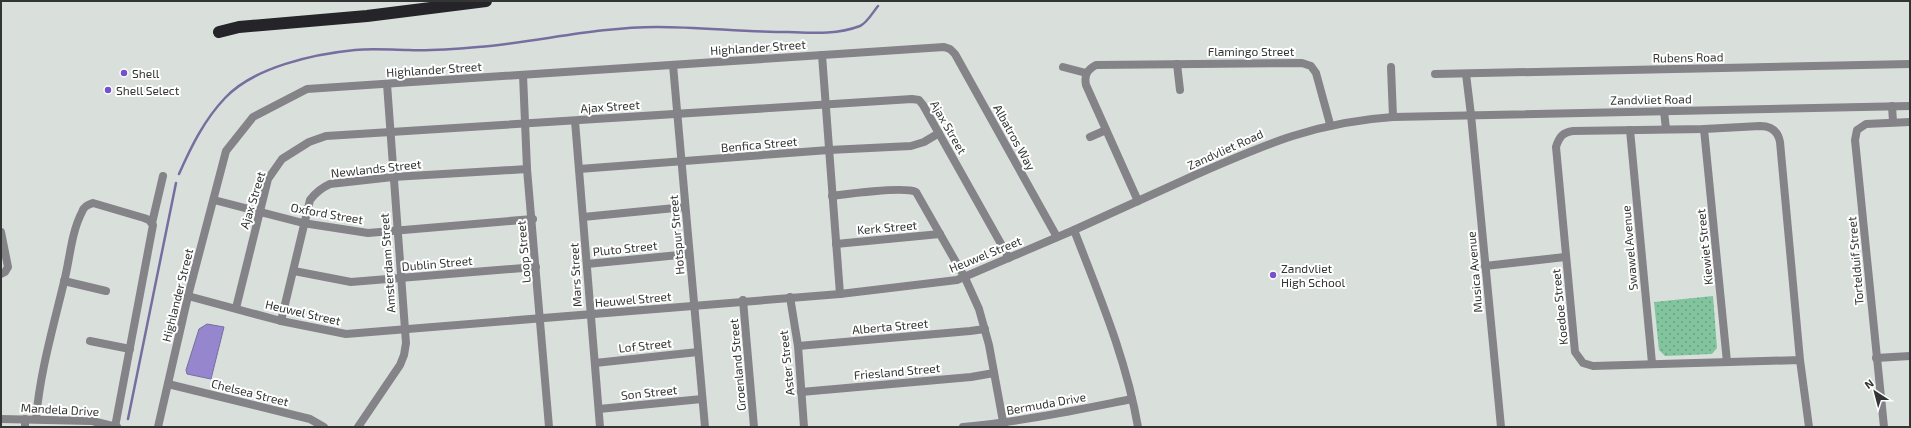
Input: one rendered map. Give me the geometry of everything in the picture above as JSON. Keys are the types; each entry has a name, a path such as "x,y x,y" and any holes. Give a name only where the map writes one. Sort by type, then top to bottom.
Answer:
{"highway":[{"path":"218,32 239,28 367,16 486,1"}],"street":[{"name":"Highlander Street","path":"158,427 188,296 226,152 254,117 307,89 944,47 950,49"},
{"name":"Albatros Way","path":"950,49 955,54 1057,237"},
{"path":"822,55 840,294"},
{"name":"Flamingo Street","path":"1086,74 1091,67 1101,64 1302,63 1310,66 1318,78 1330,124"},
{"path":"1177,64 1180,90"},
{"name":"Rubens Road","path":"1435,74 1910,64"},
{"name":"Hotspur Street","path":"673,65 705,427"},
{"path":"1063,67 1086,74 1086,85 1138,201"},
{"path":"1391,67 1393,116"},
{"name":"Loop Street","path":"523,74 527,169 533,219 549,427"},
{"path":"1466,74 1471,115"},
{"name":"Amsterdam Street","path":"358,427 400,365 404,355 406,343 400,278 387,84"},
{"name":"Ajax Street","path":"236,308 268,179 282,159 298,148 326,136 678,115 912,98 919,100 926,110 1009,258"},
{"path":"1892,106 1893,122"},
{"name":"Zandvliet Road","path":"1074,230 1271,142 1330,124 1393,116 1910,106"},
{"path":"1664,111 1666,129"},
{"name":"Musica Avenue","path":"1471,115 1501,427"},
{"name":"Mars Street","path":"575,121 587,264 589,314 595,363 600,427"},
{"name":"Tortelduif Street","path":"1884,427 1855,140 1857,130 1866,124 1910,122"},
{"name":"Koedoe Street","path":"1800,360 1652,363 1593,366 1587,365 1580,360 1576,352 1565,257 1556,147 1564,134 1573,131 1704,129 1765,126 1773,129 1779,138 1800,360 1809,427"},
{"name":"Kiewiet Street","path":"1704,129 1727,362"},
{"path":"1090,137 1106,130"},
{"name":"Swawel Avenue","path":"1630,130 1652,363"},
{"name":"Benfica Street","path":"579,169 829,150 911,146 924,142 939,133"},
{"name":"Newlands Street","path":"281,321 294,271 303,223 310,200 316,192 323,187 330,184 394,177 527,169"},
{"path":"116,427 153,229 152,223 163,176"},
{"path":"832,196 912,190 916,192 922,200 965,278 985,329 1004,425"},
{"name":"Oxford Street","path":"214,200 303,223 368,233 533,219"},
{"path":"36,419 38,393 46,352 78,220 86,206 93,203 100,204 144,218 152,223"},
{"path":"583,217 685,207"},
{"path":"1074,230 1114,332 1138,427"},
{"name":"Heuwel Street","path":"188,296 281,321 346,334 694,306 743,300 840,294 957,280 965,278 1074,230"},
{"path":"1,232 8,264 4,272"},
{"name":"Kerk Street","path":"836,244 940,234"},
{"name":"Pluto Street","path":"587,264 689,254"},
{"path":"1485,266 1565,257"},
{"name":"Dublin Street","path":"294,271 351,282 536,267"},
{"path":"64,282 106,291"},
{"name":"Aster Street","path":"790,297 798,346 804,427"},
{"name":"Groenland Street","path":"743,300 754,427"},
{"name":"Alberta Street","path":"798,346 985,329"},
{"path":"90,341 130,349"},
{"name":"Lof Street","path":"595,363 698,352"},
{"path":"1876,358 1910,356"},
{"name":"Friesland Street","path":"801,392 971,377 994,373"},
{"name":"Chelsea Street","path":"168,384 310,419 324,427"},
{"name":"Son Street","path":"598,409 702,399"},
{"name":"Bermuda Drive","path":"963,427 1004,425 1132,399"},
{"name":"Mandela Drive","path":"1,419 25,423 36,419 92,421 116,427"}],"green space":[{"path":"1713,296 1717,348 1712,354 1665,356 1659,350 1654,302"}],"shaded area":[{"path":"207,324 224,327 211,379 187,374 186,370 199,329"}],"waterway":[{"path":"179,174 204,125 217,106 225,98 237,87 252,78 268,70 303,59 362,49 426,50 500,45 612,29 673,27 772,32 833,32 863,25 878,6"},
{"path":"128,419 176,183"}],"place":[{"name":"Shell","path":"124,73"},
{"name":"Shell Select","path":"108,90"},
{"name":"Zandvliet High School","path":"1273,275"}]}
